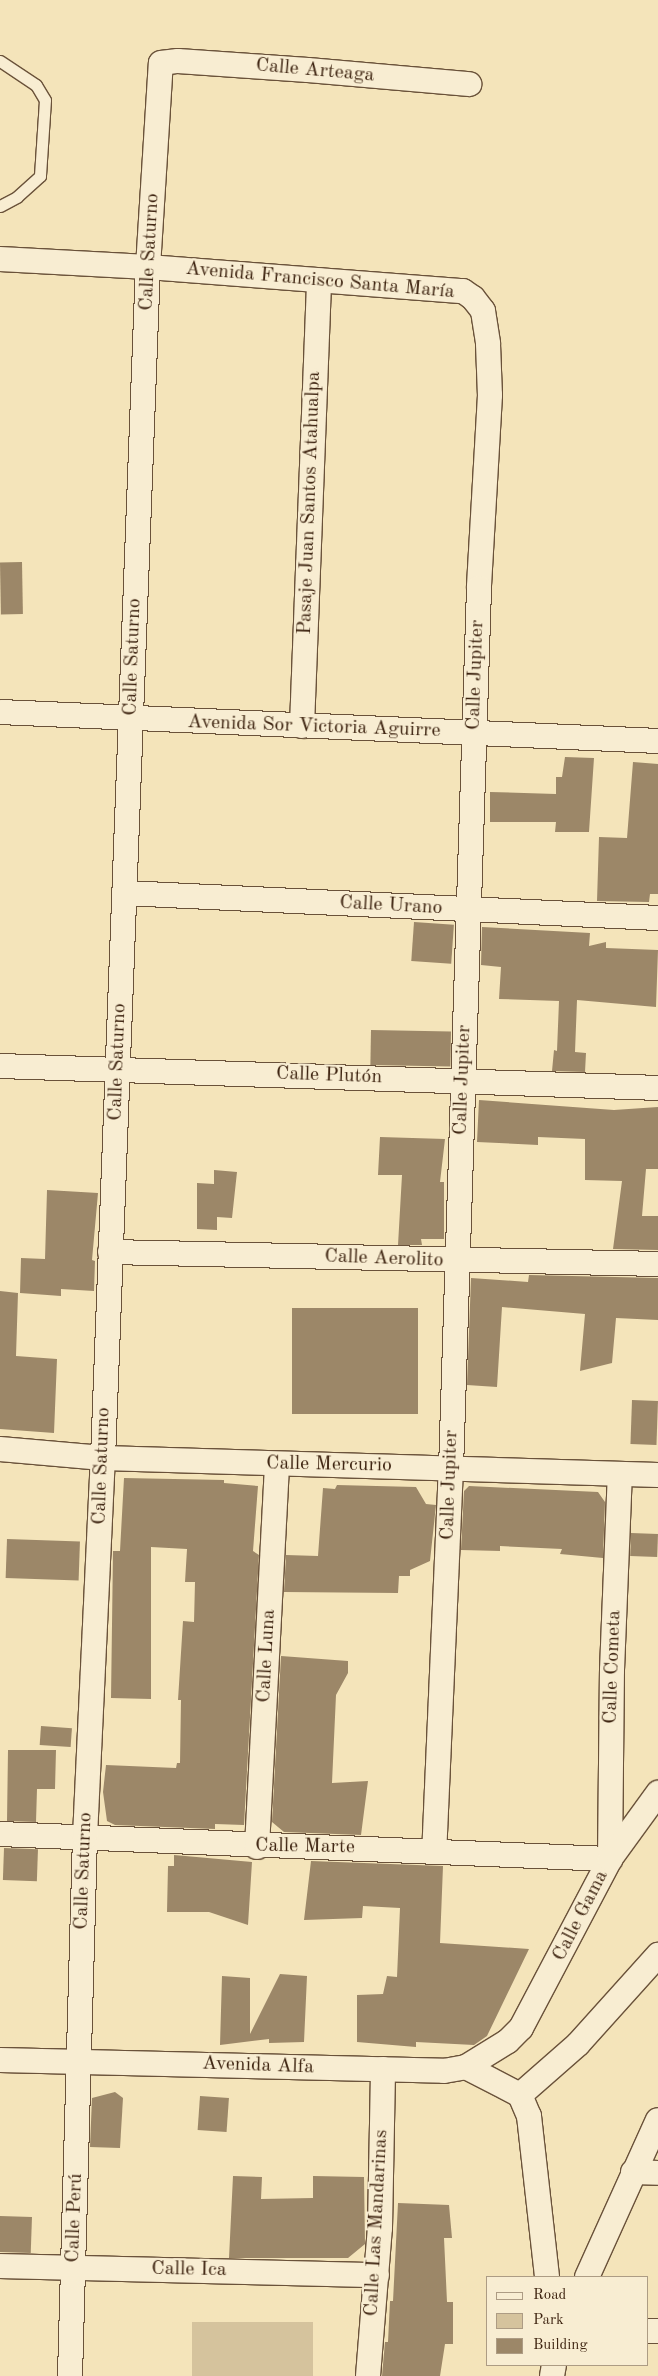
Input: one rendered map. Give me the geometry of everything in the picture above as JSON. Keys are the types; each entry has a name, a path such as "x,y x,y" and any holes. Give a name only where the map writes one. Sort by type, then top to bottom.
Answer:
{"street":[{"name":"Calle Arteaga","path":"161,63 252,66 469,84"},
{"name":"Calle Saturno","path":"80,2060 85,1838 102,1458 148,267 161,63"},
{"name":"Avenida Francisco Santa María","path":"0,259 148,267 463,291 473,298 483,311"},
{"name":"Pasaje Juan Santos Atahualpa","path":"302,726 319,280"},
{"name":"Calle Jupiter","path":"434,1850 451,1467 474,733 490,395 488,344 483,311"},
{"name":"Avenida Sor Victoria Aguirre","path":"0,712 131,720 658,741"},
{"name":"Calle Urano","path":"124,893 658,918"},
{"name":"Calle Plutón","path":"0,1066 658,1088"},
{"name":"Calle Aerolito","path":"110,1252 658,1264"},
{"name":"Calle Mercurio","path":"0,1449 102,1458 277,1465 451,1467 658,1475"},
{"name":"Calle Luna","path":"257,1847 277,1465"},
{"name":"Calle Cometa","path":"610,1859 612,1670 620,1475"},
{"name":"Calle Gama","path":"508,2041 532,2010 610,1859 658,1793"},
{"name":"Calle Marte","path":"0,1834 257,1847 434,1850 610,1859"},
{"path":"520,2095 578,2044 658,1955"},
{"name":"Avenida Alfa","path":"0,2060 80,2060 444,2071 466,2067 508,2041"},
{"name":"Calle Perú","path":"70,2376 80,2060"},
{"path":"466,2067 520,2095 529,2116 547,2276"},
{"name":"Calle Las Mandarinas","path":"368,2376 377,2275 383,2069"},
{"path":"588,2276 633,2172 658,2120"},
{"path":"633,2172 658,2173"},
{"name":"Calle Ica","path":"0,2266 377,2275"}],"lane":[{"path":"0,61 36,85 45,100 40,176 17,197 0,206"}],"green space":[{"path":"192,2322 313,2322 313,2376 192,2376"}],"building":[{"path":"0,562 22,562 23,614 1,614"},
{"path":"565,757 594,758 589,832 555,832 556,822 490,822 490,792 556,794 556,777 562,777"},
{"path":"633,762 658,764 658,894 650,894 649,902 597,901 599,837 627,838"},
{"path":"414,922 454,925 451,964 411,961"},
{"path":"482,927 590,933 589,946 606,942 606,948 658,950 656,1007 577,1000 575,1052 586,1053 585,1072 552,1071 554,1050 557,1051 559,1001 499,999 501,967 481,965"},
{"path":"371,1030 451,1031 450,1066 370,1065"},
{"path":"479,1100 614,1110 658,1107 658,1169 646,1169 642,1216 658,1216 658,1250 613,1249 622,1181 585,1180 585,1139 538,1137 538,1145 477,1142"},
{"path":"380,1137 445,1139 440,1182 444,1182 444,1239 421,1239 422,1245 398,1245 402,1175 378,1175"},
{"path":"214,1170 237,1172 232,1218 217,1217 217,1230 197,1229 197,1183 214,1184"},
{"path":"47,1190 98,1193 92,1260 95,1261 94,1291 61,1289 61,1296 20,1293 21,1258 45,1259"},
{"path":"529,1275 658,1278 658,1320 616,1318 612,1363 580,1371 585,1314 502,1307 497,1387 467,1385 471,1278 528,1282"},
{"path":"0,1291 18,1293 16,1356 57,1359 54,1433 0,1429"},
{"path":"292,1308 418,1308 418,1414 292,1414"},
{"path":"632,1400 658,1401 656,1445 630,1444"},
{"path":"124,1478 224,1480 224,1483 258,1486 253,1551 259,1555 244,1825 215,1824 215,1829 115,1825 107,1821 103,1792 106,1765 176,1768 177,1763 180,1763 181,1700 178,1700 183,1621 194,1622 195,1582 185,1582 187,1549 151,1547 151,1699 111,1698 113,1551 120,1551"},
{"path":"337,1485 416,1487 426,1504 436,1505 430,1561 410,1570 410,1576 399,1576 398,1593 284,1592 286,1555 318,1556 323,1488 335,1489"},
{"path":"469,1486 598,1492 605,1502 603,1558 560,1554 562,1549 500,1546 500,1551 461,1550 464,1491"},
{"path":"631,1533 658,1534 657,1557 630,1556"},
{"path":"7,1539 80,1542 79,1581 6,1578"},
{"path":"281,1656 348,1661 348,1673 336,1695 332,1783 368,1781 361,1835 284,1832 272,1822"},
{"path":"41,1726 72,1728 71,1747 40,1745"},
{"path":"8,1750 56,1750 55,1789 37,1789 36,1822 7,1821"},
{"path":"4,1848 38,1849 37,1881 3,1880"},
{"path":"174,1855 252,1862 248,1925 209,1912 167,1912 168,1866 174,1866"},
{"path":"311,1861 443,1866 440,1943 529,1949 487,2036 474,2045 416,2042 416,2047 357,2042 357,1995 383,1994 387,1976 397,1977 400,1908 363,1906 362,1918 304,1920"},
{"path":"280,1974 307,1976 304,2042 269,2043 269,2039 220,2045 222,1976 250,1978 250,2034"},
{"path":"115,2092 123,2098 120,2148 90,2147 92,2098"},
{"path":"200,2096 229,2098 227,2132 198,2130"},
{"path":"233,2176 262,2177 261,2199 313,2198 313,2176 364,2177 365,2244 348,2258 229,2258"},
{"path":"398,2203 449,2205 452,2238 444,2238 447,2302 453,2302 453,2344 445,2344 440,2376 382,2376 385,2342 388,2342 390,2301 393,2301"},
{"path":"0,2216 32,2217 31,2253 0,2252"}]}
